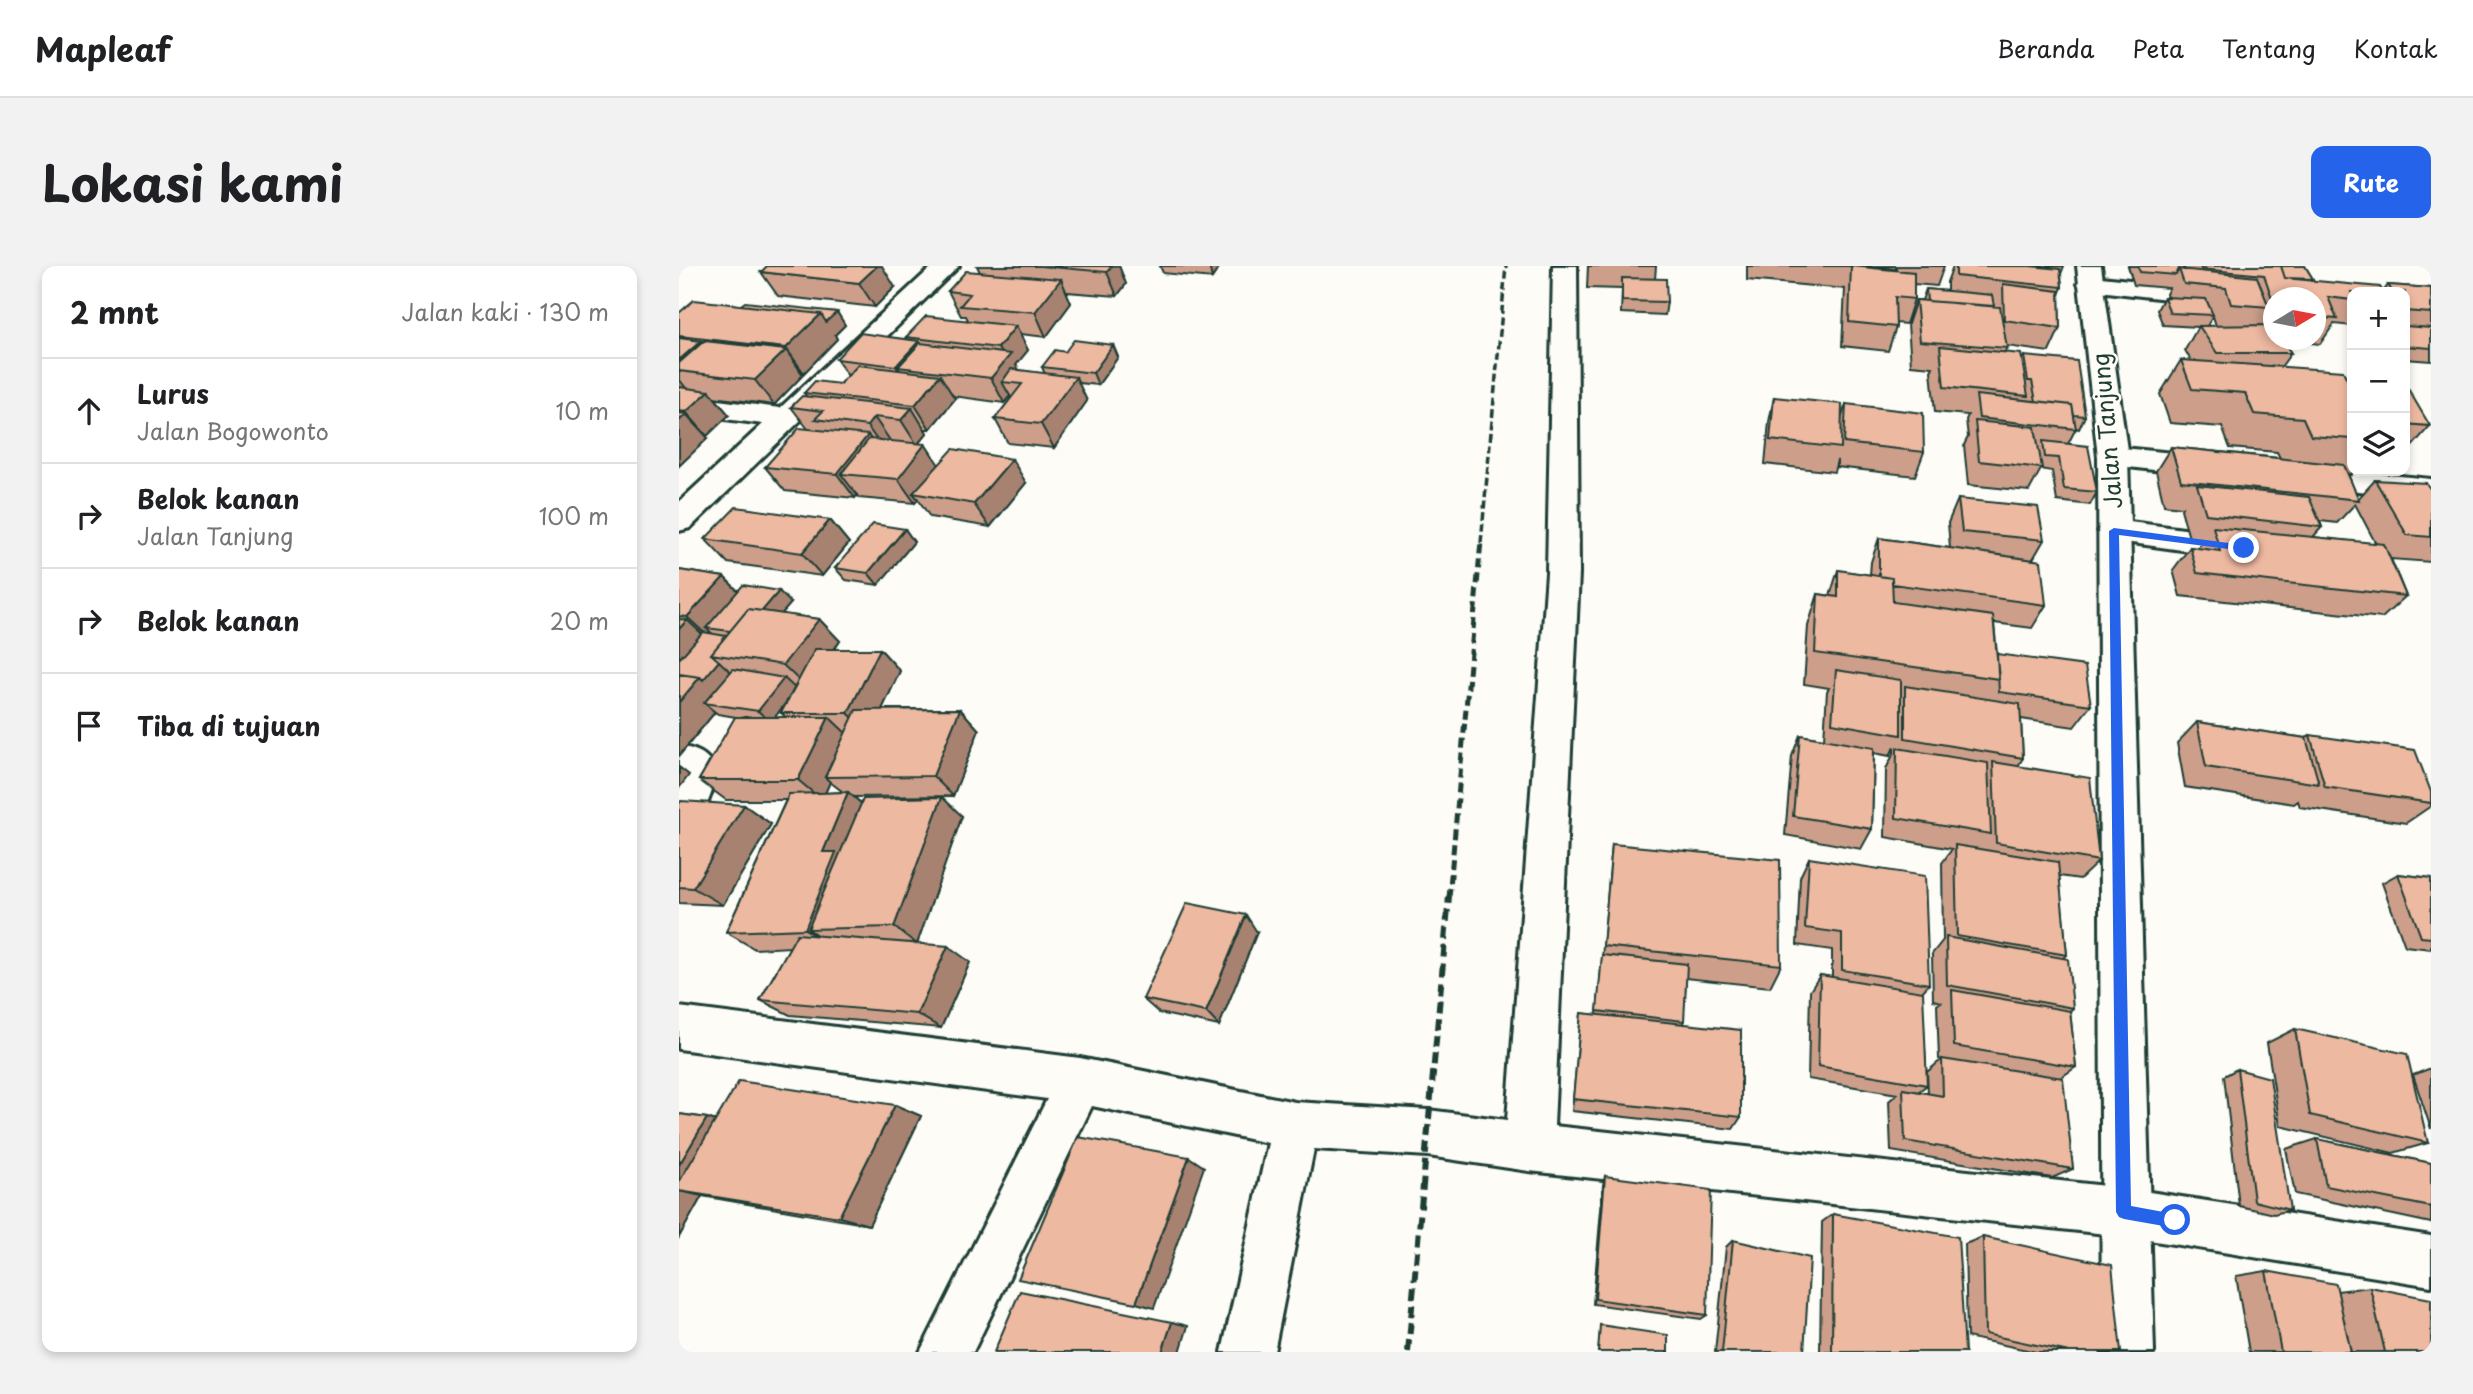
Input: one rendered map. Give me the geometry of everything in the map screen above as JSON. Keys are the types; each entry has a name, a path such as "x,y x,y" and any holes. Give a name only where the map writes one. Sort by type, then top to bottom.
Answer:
{"street":[{"path":"679,520 947,266"},
{"path":"1529,1147 1563,573 1565,266"},
{"path":"2090,275 2246,300"},
{"name":"Jalan Tanjung","path":"2090,275 2113,457 2128,1352"},
{"path":"679,404 785,418"},
{"path":"2113,457 2431,489"},
{"path":"2114,531 2279,553"},
{"path":"679,761 695,769 696,789 679,820"},
{"path":"679,1028 1080,1081 1295,1125 1428,1133 1529,1147 2124,1212 2431,1261"},
{"path":"946,1352 1080,1081"},
{"path":"1248,1352 1295,1125"}],"building":[{"path":"767,266 877,266 859,283 761,272"},
{"path":"1040,266 1112,266 1107,272"},
{"path":"1851,266 1914,272 1914,299 1895,297 1896,327 1849,322"},
{"path":"1867,266 1896,266 1896,269"},
{"path":"1956,266 2030,266 2060,269 2062,287 1956,276"},
{"path":"2138,266 2183,266 2184,270 2179,269 2176,275 2140,272"},
{"path":"2200,266 2281,266 2285,278 2380,287 2347,287 2347,299 2328,297 2337,319 2326,318 2326,287 2268,287 2264,275 2201,269"},
{"path":"2281,266 2305,266 2313,279 2285,278"},
{"path":"2179,269 2257,277 2263,292 2263,307 2231,304 2226,288 2184,284"},
{"path":"966,271 1061,279 1035,312 960,306 970,294 948,291"},
{"path":"1622,278 1666,279 1667,302 1622,301"},
{"path":"2003,284 2059,291 2060,328 2004,320"},
{"path":"2388,285 2431,288 2431,313 2410,311 2410,287"},
{"path":"1926,289 1992,295 1994,306 1927,301"},
{"path":"2164,297 2206,299 2213,315 2170,313"},
{"path":"694,300 821,314 786,348 679,336 679,313"},
{"path":"1916,300 2000,307 2007,348 1920,341"},
{"path":"745,302 837,312 826,322 821,314 741,305"},
{"path":"926,316 1016,326 998,348 906,337"},
{"path":"2263,325 2263,350 2289,350 2291,353 2217,353 2199,326"},
{"path":"2410,326 2431,328 2431,348 2410,346"},
{"path":"860,333 919,341 896,366 836,359"},
{"path":"679,338 701,341 679,360"},
{"path":"1074,340 1113,345 1093,373 1042,367 1055,350 1065,352"},
{"path":"704,341 786,350 755,380 679,371 679,363"},
{"path":"920,343 1011,354 991,378 898,367"},
{"path":"1940,346 2021,354 2028,396 1944,387"},
{"path":"2024,356 2077,361 2085,416 2074,415 2072,405 2036,401 2032,381 2028,381"},
{"path":"2181,360 2343,371 2347,379 2347,439 2311,436 2303,418 2254,414 2245,393 2192,389"},
{"path":"858,365 940,375 915,405 804,393 815,381 840,384"},
{"path":"1011,369 1076,377 1041,424 995,419 1022,384 1002,382"},
{"path":"679,387 709,391 686,412 679,411"},
{"path":"2410,392 2430,426 2410,424"},
{"path":"1976,395 2072,405 2076,429 1979,418"},
{"path":"802,396 912,408 901,420 874,417 867,426 815,419 823,411 791,407"},
{"path":"1774,397 1842,404 1841,448 1770,440"},
{"path":"1846,404 1923,413 1924,452 1844,443"},
{"path":"1975,421 2035,427 2042,468 1979,461"},
{"path":"799,428 868,435 837,474 765,467"},
{"path":"869,439 925,444 898,479 841,474"},
{"path":"2043,441 2088,446 2097,492 2064,489 2059,458 2045,457"},
{"path":"2171,447 2344,465 2359,500 2181,481"},
{"path":"953,449 1012,459 974,504 913,493"},
{"path":"2375,480 2426,483 2431,490 2431,537 2407,535"},
{"path":"2197,485 2309,497 2322,527 2206,514"},
{"path":"1958,499 2038,507 2044,540 1962,532"},
{"path":"736,507 830,520 802,553 705,539"},
{"path":"873,524 905,529 868,573 835,568"},
{"path":"2213,527 2384,544 2406,596 2197,573 2190,547 2220,551"},
{"path":"1879,538 2041,561 2046,605 1892,584 1892,578 1879,576"},
{"path":"679,570 724,577 687,617 679,616"},
{"path":"1838,570 1892,578 1893,602 1993,616 1999,679 1815,653 1818,594 1838,597"},
{"path":"743,585 779,591 762,611 748,609 730,631 706,628"},
{"path":"748,609 819,619 783,665 711,654"},
{"path":"679,619 687,620 679,629"},
{"path":"703,632 726,636 711,654 719,661 703,680 700,677 679,674 679,659"},
{"path":"815,649 880,649 848,713 781,713"},
{"path":"1997,654 2085,666 2091,705 1999,692"},
{"path":"733,669 784,678 758,711 704,703"},
{"path":"1836,670 1901,680 1901,735 1832,723"},
{"path":"679,674 700,677 679,702"},
{"path":"1905,686 2020,704 2023,758 1905,738"},
{"path":"960,709 933,776 825,777 856,710"},
{"path":"735,717 829,717 798,780 699,780"},
{"path":"2197,722 2306,738 2319,784 2206,767"},
{"path":"1800,735 1874,748 1872,829 1793,816"},
{"path":"2310,735 2415,750 2431,792 2431,803 2325,787"},
{"path":"1897,748 1988,763 1991,834 1896,818"},
{"path":"1993,762 2090,778 2099,861 1996,843"},
{"path":"848,792 823,852 836,852 805,929 726,932 789,794"},
{"path":"942,797 894,927 808,929 863,799"},
{"path":"681,801 744,805 693,888 679,887"},
{"path":"1612,844 1780,860 1781,965 1603,946"},
{"path":"1955,845 2058,862 2067,955 1957,936"},
{"path":"1809,858 1925,876 1929,984 1842,970 1842,933 1805,928"},
{"path":"2398,874 2431,878 2431,938 2421,937"},
{"path":"1187,903 1246,915 1206,1012 1143,999"},
{"path":"797,934 948,946 917,1014 760,1000"},
{"path":"1946,937 2068,959 2073,1008 1947,985"},
{"path":"1602,955 1687,964 1684,1021 1597,1011"},
{"path":"1820,975 1923,992 1927,1085 1818,1066"},
{"path":"1952,990 2070,1011 2076,1067 1954,1046"},
{"path":"1581,1013 1741,1030 1741,1117 1573,1099"},
{"path":"2295,1029 2407,1054 2428,1143 2310,1115"},
{"path":"1942,1059 2063,1078 2073,1169 1905,1141 1903,1089 1943,1096"},
{"path":"2237,1069 2270,1078 2290,1210 2254,1201"},
{"path":"739,1081 895,1105 839,1217 679,1191 679,1182"},
{"path":"679,1114 707,1118 679,1165"},
{"path":"1078,1137 1189,1157 1136,1303 1018,1279"},
{"path":"2317,1139 2431,1163 2431,1207 2326,1186"},
{"path":"1605,1176 1711,1190 1707,1315 1595,1299"},
{"path":"1833,1214 1958,1237 1965,1352 1832,1352"},
{"path":"1983,1237 2112,1265 2121,1352 2069,1352 1985,1334"},
{"path":"1733,1240 1810,1258 1804,1352 1722,1352"},
{"path":"2266,1271 2336,1284 2351,1352 2281,1352"},
{"path":"2370,1287 2431,1299 2431,1352 2385,1352"},
{"path":"1020,1291 1172,1322 1162,1352 994,1352"},
{"path":"1600,1325 1668,1335 1668,1352 1598,1352"}],"railway":[{"path":"1481,543 1506,266"},
{"path":"1449,898 1481,541"},
{"path":"1408,1352 1449,896"}],"route":[{"path":"2175,1220 2124,1212 2114,531 2244,548"}]}
